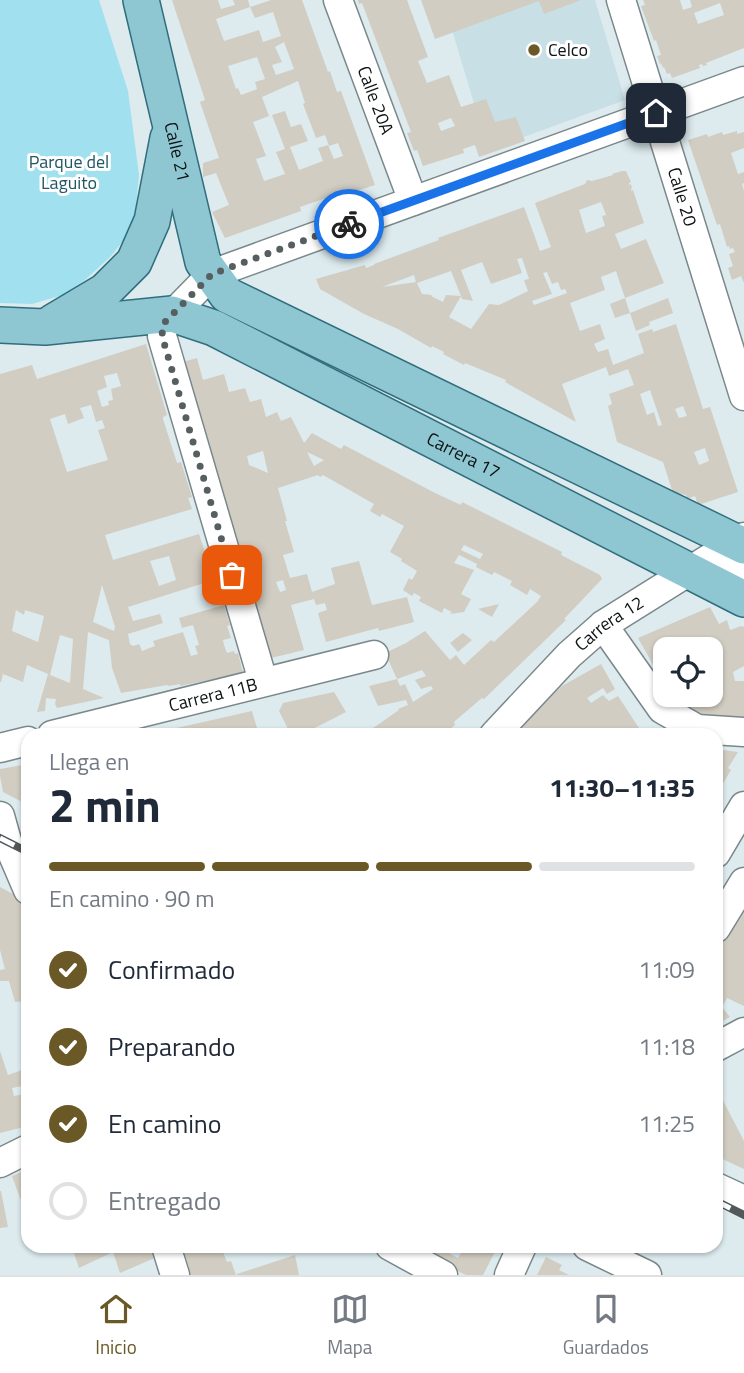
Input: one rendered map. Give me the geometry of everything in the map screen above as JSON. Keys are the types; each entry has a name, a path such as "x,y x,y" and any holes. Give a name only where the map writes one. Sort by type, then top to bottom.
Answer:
{"main road":[{"name":"Calle 21","path":"141,0 203,262 220,285"},
{"path":"45,327 105,291 134,262 152,221 171,124"},
{"path":"220,285 742,549"},
{"path":"0,326 45,327 176,315"},
{"name":"Carrera 17","path":"176,315 214,328 744,599"}],"street":[{"name":"Calle 20A","path":"338,0 413,201"},
{"name":"Calle 20","path":"621,0 656,113 734,328 744,396"},
{"path":"262,681 162,336 163,324 220,285 413,201 744,81"},
{"name":"Carrera 12","path":"501,728 569,655 603,625 690,572 742,549"},
{"path":"603,625 662,709 695,728"},
{"name":"Carrera 11B","path":"79,728 374,655"},
{"path":"723,731 744,732"},
{"path":"0,748 21,743"},
{"path":"723,841 744,806"},
{"path":"0,816 21,827"},
{"path":"0,816 19,874"},
{"path":"723,916 744,882"},
{"path":"723,1043 744,1032"},
{"path":"0,1163 21,1152"},
{"path":"168,1253 175,1275"},
{"path":"385,1253 396,1275"},
{"path":"403,1253 443,1275"},
{"path":"509,1275 519,1253"},
{"path":"601,1253 647,1275"}],"shaded area":[{"name":"Celco","path":"443,0 595,0 625,100 488,150"}],"green space":[{"name":"Parque del Laguito","path":"0,0 99,0 128,91 139,175 134,227 111,256 85,280 63,295 32,304 0,303"}],"building":[{"path":"172,0 218,0 221,9 235,5 233,0 248,0 250,7 271,0 302,0 328,72 330,71 337,92 341,91 375,185 347,194 346,191 300,207 301,211 225,238 212,212 229,205 216,173 203,177 203,163 219,158 200,102 205,100","holes":["250,7 255,18 273,12 281,36 263,42 259,30 224,41 216,19","284,42 294,69 276,75 272,65 282,62 275,47","257,57 265,79 255,82 257,89 241,95 238,88 236,89 228,66","298,81 305,103 303,104 316,138 325,135 329,146 338,143 343,156 334,159 328,145 318,148 323,161 299,170 290,147 308,141 301,124 291,127 285,111 272,115 285,149 276,152 285,174 264,181 256,159 266,156 253,122 269,116 262,97"]},
{"path":"358,0 407,0 428,57 418,61 427,83 449,75 461,107 486,99 495,122 516,117 525,141 479,157 475,145 463,149 464,153 423,166 407,133 411,132 362,3 359,4","holes":["451,118 455,126 441,131 438,123"]},
{"path":"421,0 581,0 544,14 539,1 435,39"},
{"path":"643,0 680,0 683,10 692,7 690,0 744,0 744,48 672,78 657,56 661,55 641,6 645,5","holes":["720,3 724,15 698,24 694,13"]},
{"path":"737,131 737,134 744,132 744,148 731,153 738,174 744,172 744,283 741,276 732,280 728,268 733,266 729,254 735,252 733,248 727,247 720,224 717,225 688,140 707,134 708,137"},
{"path":"626,171 644,223 615,234 621,249 646,239 664,283 625,298 616,271 601,277 605,290 570,303 580,331 600,324 605,339 594,344 598,352 608,349 613,365 644,353 638,334 676,324 703,409 710,407 738,492 698,505 695,496 687,499 686,495 673,493 663,462 617,442 608,406 612,404 609,394 634,385 628,369 609,376 606,367 562,384 576,422 505,382 506,380 465,363 464,365 443,354 444,352 364,314 320,289 316,279 365,265 366,268 524,207 540,251 551,247 535,203 585,184 587,180 592,181","holes":["601,202 606,215 602,216 605,226 586,233 579,210","522,258 529,279 524,280 528,291 499,305 489,304 471,329 449,317 461,296 462,299 473,301 461,270 482,262 491,284 522,273 517,259","451,271 461,296 446,295 443,302 432,295 422,294 417,283","547,272 552,284 558,282 561,290 565,289 567,293 534,305 532,301 552,294 543,273","414,275 416,282 382,287","650,390 662,425 658,426 654,412 647,415 640,394","683,406 687,416 679,418 675,409","705,448 709,461 699,465 694,452"]},
{"path":"625,298 630,313 615,318 610,304"},
{"path":"668,298 673,313 649,322 650,325 636,331 630,313"},
{"path":"146,344 167,415 163,419 177,463 181,462 192,497 188,498 192,509 105,535 113,560 199,534 214,580 128,607 133,621 160,614 163,623 128,634 130,644 139,644 142,651 155,646 153,641 183,632 191,656 198,654 195,646 199,645 193,625 182,628 179,618 224,605 231,638 223,640 224,645 227,653 238,653 243,673 180,686 167,685 121,693 112,668 109,640 88,632 83,689 104,698 57,708 56,699 46,698 45,711 37,712 48,674 27,665 23,682 3,674 0,682 0,374 32,365 37,379","holes":["117,373 121,386 111,389 113,400 102,407 97,391 107,387 104,376","91,405 96,422 102,420 105,428 98,430 108,460 67,472 50,419 65,414 68,424 84,418 80,408","169,556 176,580 159,586 150,561","102,585 114,631 93,622","16,610 24,615 25,610 44,616 38,642 12,631","60,635 73,639 70,683 50,675"]},
{"path":"197,358 203,380 224,374 229,392 245,388 250,402 261,399 266,417 277,412 281,421 291,417 304,443 312,433 341,449 344,445 435,493 461,505 462,502 562,552 561,555 600,575 602,579 564,619 566,620 484,699 455,721 451,728 373,728 398,709 408,705 406,700 378,706 369,686 397,679 385,653 425,631 450,660 456,655 464,665 491,640 494,642 541,596 530,589 527,595 510,585 512,581 494,572 492,575 459,555 454,563 474,570 461,594 471,599 464,612 450,614 452,612 444,608 442,613 419,601 421,597 414,593 412,596 403,590 409,578 412,580 417,571 390,552 404,526 382,514 380,517 370,511 374,504 323,475 318,475 278,488 294,552 283,555 290,578 307,574 312,592 335,584 331,568 359,561 372,605 407,597 414,622 379,631 378,628 326,642 318,613 327,610 325,603 316,605 314,599 291,605 304,650 267,659 183,362","holes":["263,451 268,473 249,465 247,456","307,452 324,460 314,466","464,545 483,554 480,559 461,550","283,580 286,590 280,592 276,582","422,670 426,676 415,680 421,689 431,686 433,689 413,702 405,684 400,686 397,679"]},
{"path":"499,604 492,617 478,609"},
{"path":"710,607 719,624 727,620 730,630 744,627 744,666 733,672 735,681 744,681 744,717 702,717 685,707 723,707 723,637 653,637 653,665 638,638"},
{"path":"463,633 472,640 458,652 450,643"},
{"path":"601,664 615,689 607,694 603,688 587,698 591,703 603,695 609,701 618,696 639,728 514,728 562,686"},
{"path":"334,692 346,712 315,728 288,728 279,711 283,703"},
{"path":"252,711 257,728 177,728"},
{"path":"723,750 738,752 728,768 731,770 723,783"},
{"path":"21,765 21,801 3,792 0,769"},
{"path":"0,887 19,898 21,903 21,1002 15,1002 9,981 0,981 0,970 5,969 0,950"},
{"path":"744,902 744,1006 727,998 723,1005 723,938"},
{"path":"723,1008 730,1017 723,1021"},
{"path":"0,1051 8,1075 21,1070 21,1086 12,1088 14,1096 21,1095 21,1128 0,1133"},
{"path":"723,1100 744,1141 744,1169 723,1159"},
{"path":"21,1172 21,1201 12,1176"},
{"path":"0,1191 8,1227 0,1228"},
{"path":"74,1253 111,1253 79,1268"},
{"path":"113,1253 156,1253 157,1257 120,1273"},
{"path":"184,1253 223,1253 227,1262 231,1261 236,1275 189,1275 186,1268 189,1267"},
{"path":"420,1253 448,1253 458,1258 461,1253 494,1253 483,1275 466,1275"},
{"path":"295,1255 299,1275 237,1275 237,1274"},
{"path":"546,1257 562,1265 559,1270 569,1275 537,1275"}],"railway":[{"path":"0,838 21,848"},
{"path":"723,1204 744,1215"}],"way so far":[{"path":"232,575 162,336 163,324 212,274 349,224"}],"place":[{"name":"Celco","path":"534,50"}],"route":[{"path":"349,224 656,113"}]}
